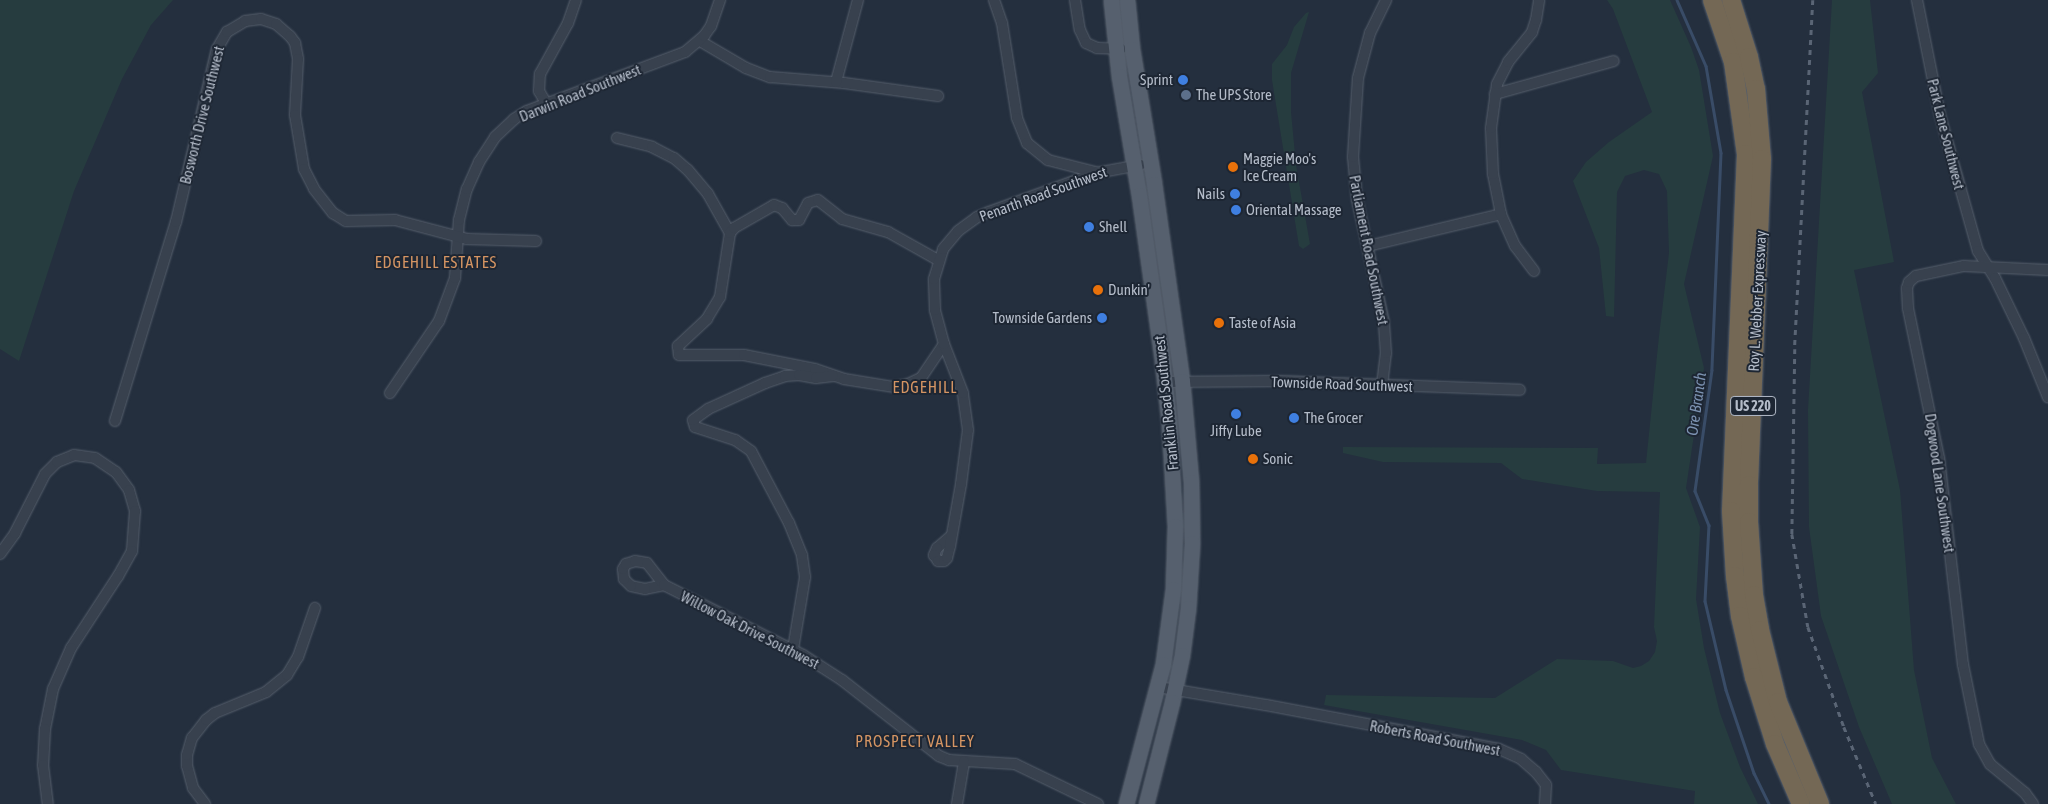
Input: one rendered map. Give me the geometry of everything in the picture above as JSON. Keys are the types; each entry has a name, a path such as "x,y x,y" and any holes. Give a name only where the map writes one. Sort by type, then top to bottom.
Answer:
{"highway":[{"name":"Roy L. Webber Expressway","path":"1712,0 1725,33 1736,72 1746,154 1731,511 1735,576 1747,650 1761,702 1775,744 1801,804"},
{"name":"Roy L. Webber Expressway","path":"1731,0 1750,57 1756,89 1762,159 1749,485 1750,540 1754,594 1762,639 1778,702 1820,804"}],"main road":[{"name":"Franklin Road Southwest","path":"1111,0 1115,49 1165,382 1174,483 1175,547 1168,629 1158,687 1126,804"},
{"name":"Franklin Road Southwest","path":"1127,0 1132,49 1151,164 1182,381 1191,482 1192,558 1188,608 1175,690 1146,804"}],"street":[{"path":"546,103 539,91 540,74 568,23 576,0"},
{"path":"720,0 711,26 700,41 758,74 796,80 836,82 938,96"},
{"path":"836,82 858,0"},
{"path":"994,0 1002,23 1017,118 1027,143 1048,160 1096,173"},
{"path":"1075,0 1080,30 1086,43 1096,48 1132,49"},
{"name":"Parliament Road Southwest","path":"1382,385 1386,353 1384,322 1355,178 1354,130 1357,86 1362,59 1370,33 1386,0"},
{"path":"1534,271 1515,246 1501,214 1491,153 1495,94 1502,72 1532,32 1539,0"},
{"name":"Park Lane Southwest","path":"1917,0 1940,115 1955,175 1978,251 1995,278 2020,330 2048,397"},
{"name":"Bosworth Drive Southwest","path":"115,421 176,222 217,48 227,32 235,25 254,19 270,21 282,28 294,43 298,59 295,115 304,168 314,189 333,213 346,221 395,220 457,237 536,241"},
{"name":"Darwin Road Southwest","path":"390,393 439,321 455,278 459,220 467,189 486,148 494,137 514,119 546,103 685,52 700,41"},
{"path":"1495,94 1614,62"},
{"path":"617,138 652,147 681,164 708,194 730,233"},
{"name":"Penarth Road Southwest","path":"951,536 968,430 963,393 939,327 934,292 938,260 952,236 977,217 1096,173 1151,164"},
{"path":"938,260 888,232 842,219 818,200 808,203 799,220 792,220 782,208 774,205 734,228 730,233 720,298 708,319 677,349 679,355 682,356 744,354 776,360 866,384 894,387 908,384 926,373 944,344"},
{"path":"1368,246 1501,214"},
{"name":"Dogwood Lane Southwest","path":"2033,804 2025,793 1990,764 1979,744 1962,665 1939,458 1906,300 1909,282 1916,276 1940,270 1986,266 2048,270"},
{"path":"793,649 805,577 802,555 789,523 751,451 735,440 695,427 693,420 708,409 772,381 793,375 816,378 834,376"},
{"name":"Townside Road Southwest","path":"1165,382 1382,385 1520,390"},
{"path":"0,554 15,533 45,474 57,462 74,455 95,458 116,472 129,490 135,511 132,551 71,648 51,696 45,729 43,765 48,804"},
{"name":"Willow Oak Drive Southwest","path":"664,585 793,649 842,680 929,751 949,760 1015,764 1098,804"},
{"path":"205,804 194,788 187,766 187,755 192,738 206,720 215,713 266,692 288,675 298,657 314,608"},
{"name":"Roberts Road Southwest","path":"1158,687 1294,710 1499,749 1512,754 1528,764 1546,784 1545,804"},
{"path":"957,804 964,762"}],"green space":[{"path":"0,0 173,0 151,25 122,79 74,191 19,361 0,349"},
{"path":"1607,0 1670,0 1699,70 1713,156 1684,284 1704,368 1686,488 1700,527 1696,599 1704,648 1720,713 1740,767 1758,804 1694,804 1695,791 1561,770 1546,750 1522,740 1324,705 1326,695 1495,698 1557,659 1613,661 1633,668 1649,661 1655,652 1657,641 1654,627 1660,492 1597,491 1522,479 1501,463 1383,462 1343,453 1343,447 1598,448 1597,464 1646,463 1669,253 1667,191 1659,174 1644,170 1625,176 1617,192 1614,317 1606,316 1599,248 1573,181 1586,162 1609,142 1652,112 1613,9"},
{"path":"1832,0 1870,0 1878,73 1862,92 1894,262 1854,270 1900,490 1914,670 1932,758 1956,804 1892,804 1859,727 1821,616 1809,527 1808,410"},
{"path":"1309,12 1291,73 1291,112 1296,165 1310,244 1303,249 1299,246 1272,80 1272,64 1287,45 1294,27"}],"waterway":[{"name":"Ore Branch","path":"1677,0 1706,66 1721,153 1712,370 1695,491 1709,525 1705,601 1726,690 1754,773 1769,804"}],"railway":[{"path":"1813,0 1795,349 1792,534 1808,627 1844,727 1876,804"}],"place":[{"name":"Sprint","path":"1183,80"},
{"name":"The UPS Store","path":"1186,95"},
{"name":"Maggie Moo's Ice Cream","path":"1233,167"},
{"name":"Nails","path":"1235,194"},
{"name":"Oriental Massage","path":"1236,210"},
{"name":"Shell","path":"1089,227"},
{"name":"Dunkin'","path":"1098,290"},
{"name":"Townside Gardens","path":"1102,318"},
{"name":"Taste of Asia","path":"1219,323"},
{"name":"Jiffy Lube","path":"1236,414"},
{"name":"The Grocer","path":"1294,418"},
{"name":"Sonic","path":"1253,459"}],"district":[{"name":"EDGEHILL ESTATES","path":"436,262"},
{"name":"EDGEHILL","path":"925,387"},
{"name":"PROSPECT VALLEY","path":"915,741"}]}
